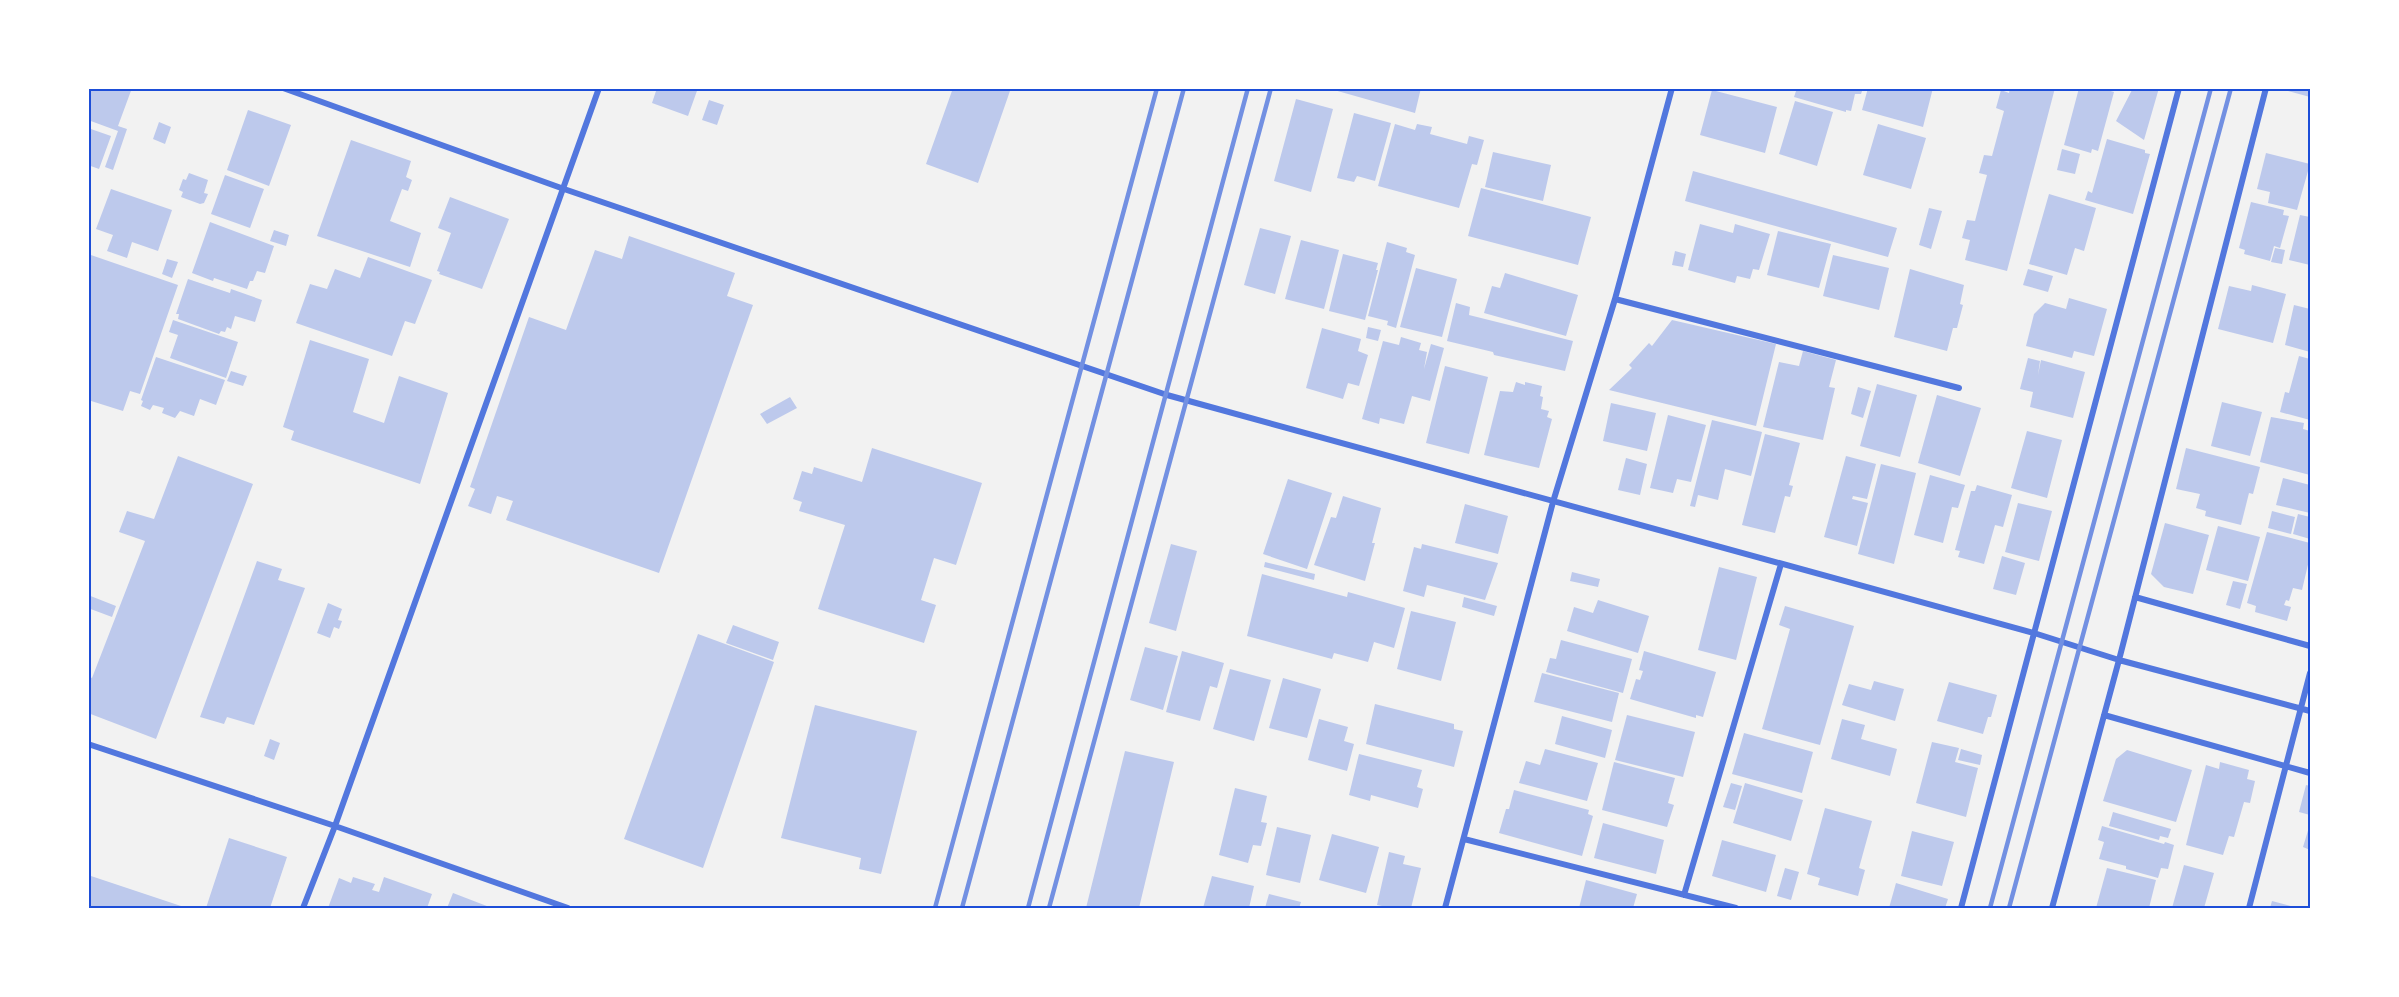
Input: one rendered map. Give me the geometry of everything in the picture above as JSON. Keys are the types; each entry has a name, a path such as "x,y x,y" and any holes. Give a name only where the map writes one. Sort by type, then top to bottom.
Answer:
{"street":[{"path":"283,88 564,189 1167,395 2310,711"},
{"path":"303,909 335,826 599,88"},
{"path":"1445,909 1553,501 1615,299 1672,88"},
{"path":"1961,909 2179,88"},
{"path":"2052,909 2119,660 2266,88"},
{"path":"1615,299 1959,388"},
{"path":"1684,895 1781,564"},
{"path":"2135,597 2310,646"},
{"path":"2249,909 2310,673"},
{"path":"2104,716 2310,773"},
{"path":"88,744 335,826 568,909"},
{"path":"1464,839 1736,909"}],"building":[{"path":"88,88 132,88 118,126 127,129 113,170 105,167 118,131 88,120"},
{"path":"657,88 698,88 688,116 652,103"},
{"path":"953,88 1011,88 978,183 926,164"},
{"path":"1327,88 1421,88 1415,113"},
{"path":"1797,88 1863,88 1861,94 1855,94 1851,111 1846,110 1846,112 1794,97"},
{"path":"1868,88 1933,88 1923,127 1862,110"},
{"path":"2010,88 2055,88 2007,271 1965,260 1970,240 1962,238 1967,220 1975,221 1987,175 1979,173 1984,155 1992,156 2004,111 1996,108 2001,90 2009,93"},
{"path":"2079,88 2100,88 2114,92 2098,151 2092,149 2091,153 2064,145"},
{"path":"2133,88 2159,88 2144,140 2116,121"},
{"path":"2289,88 2310,88 2310,97 2288,91"},
{"path":"1712,90 1777,107 1765,153 1700,135"},
{"path":"1296,99 1333,109 1311,192 1274,181"},
{"path":"709,100 724,105 717,125 702,120"},
{"path":"1795,101 1833,112 1817,166 1779,154"},
{"path":"248,110 291,125 269,186 227,170"},
{"path":"1354,113 1391,123 1375,181 1357,176 1354,182 1337,178"},
{"path":"159,122 171,127 165,144 153,139"},
{"path":"1395,124 1415,130 1417,124 1432,127 1430,134 1467,144 1469,136 1484,140 1477,165 1472,164 1459,208 1378,186"},
{"path":"1878,124 1926,138 1911,189 1863,175"},
{"path":"88,128 111,136 99,169 88,165"},
{"path":"2107,139 2145,150 2145,153 2150,154 2133,214 2085,200 2088,191 2092,193"},
{"path":"351,140 411,161 406,177 412,180 408,191 402,189 390,221 421,233 410,267 317,236"},
{"path":"2062,149 2080,154 2075,174 2057,170"},
{"path":"1493,152 1551,165 1543,201 1485,187"},
{"path":"2266,153 2310,164 2297,210 2268,203 2270,192 2257,189"},
{"path":"1693,171 1897,228 1888,257 1685,201"},
{"path":"189,173 208,180 204,193 208,194 204,203 200,204 181,197 183,192 179,190 183,179 186,180"},
{"path":"225,175 264,189 250,228 211,214"},
{"path":"1481,188 1591,217 1578,265 1468,236"},
{"path":"111,189 172,210 158,251 132,242 127,258 107,251 113,235 96,229"},
{"path":"2049,194 2096,208 2084,251 2075,248 2067,275 2029,264"},
{"path":"450,197 509,219 482,289 439,274 440,272 437,271 451,233 438,228"},
{"path":"2251,202 2284,210 2283,215 2289,216 2280,248 2274,246 2270,261 2244,254 2245,250 2239,248"},
{"path":"1929,208 1942,211 1931,249 1919,245"},
{"path":"2300,215 2310,217 2310,265 2289,260"},
{"path":"210,222 274,246 265,273 257,271 247,289 214,278 213,281 192,273"},
{"path":"1700,224 1733,233 1735,224 1770,234 1759,270 1753,269 1750,279 1737,276 1735,283 1688,270"},
{"path":"1260,228 1291,236 1275,294 1244,285"},
{"path":"274,230 289,235 286,246 270,241"},
{"path":"1778,231 1831,244 1819,288 1767,275"},
{"path":"629,236 735,273 727,296 753,305 659,573 506,520 513,501 497,496 491,514 468,506 475,489 470,487 529,317 566,330 595,250 622,259"},
{"path":"1301,240 1339,250 1324,309 1285,299"},
{"path":"1387,242 1407,248 1406,252 1415,255 1396,328 1387,325 1388,321 1368,316"},
{"path":"2275,248 2285,250 2282,264 2271,262"},
{"path":"1675,251 1686,254 1683,267 1672,265"},
{"path":"88,254 178,285 140,394 130,391 123,411 88,400"},
{"path":"1343,254 1378,263 1365,320 1329,311"},
{"path":"1833,255 1889,268 1879,310 1823,296"},
{"path":"368,257 432,280 415,324 405,321 392,356 296,323 310,284 327,289 335,269 360,278"},
{"path":"167,259 178,262 172,278 162,274"},
{"path":"1416,268 1457,279 1442,337 1400,327"},
{"path":"1910,269 1964,285 1960,304 1963,305 1957,328 1953,328 1947,351 1894,337"},
{"path":"2028,269 2053,276 2048,292 2023,285"},
{"path":"1505,273 1578,295 1566,336 1484,313 1492,286 1500,288"},
{"path":"188,279 230,293 231,289 262,300 255,322 235,316 231,329 227,327 225,332 221,331 219,334 178,319 179,314 176,314"},
{"path":"2252,285 2286,294 2273,343 2218,329 2229,286 2251,291"},
{"path":"2069,298 2107,309 2094,356 2074,351 2072,358 2026,346 2034,314 2045,303 2066,309"},
{"path":"1456,303 1470,307 1469,315 1573,341 1565,371 1494,355 1493,352 1447,341"},
{"path":"2294,305 2310,309 2310,352 2285,345"},
{"path":"173,320 238,342 226,378 170,358 178,335 169,332"},
{"path":"1672,320 1776,344 1756,426 1609,390 1632,368 1629,365 1649,343 1652,346"},
{"path":"1368,327 1381,330 1378,341 1366,338"},
{"path":"1322,328 1361,339 1358,351 1368,355 1359,386 1348,383 1343,399 1306,388"},
{"path":"1401,337 1421,343 1419,350 1427,352 1424,369 1431,344 1444,348 1430,401 1412,396 1404,424 1380,418 1379,424 1362,419 1383,341 1399,345"},
{"path":"310,340 369,359 353,412 384,423 399,376 448,393 420,484 291,440 294,431 283,427"},
{"path":"1803,351 1836,360 1829,387 1835,388 1823,440 1763,427 1779,362 1799,366"},
{"path":"2299,356 2310,359 2310,420 2280,412 2285,392 2289,393"},
{"path":"156,357 225,380 216,405 200,399 194,416 180,411 175,418 162,413 164,408 153,405 150,410 141,406"},
{"path":"2028,358 2040,361 2038,375 2041,360 2085,372 2073,418 2030,407 2033,392 2020,389"},
{"path":"1445,366 1488,377 1469,454 1426,443"},
{"path":"231,371 247,376 243,386 227,381"},
{"path":"1516,382 1542,386 1541,409 1549,411 1547,417 1552,419 1539,468 1484,455 1500,391 1513,392"},
{"path":"1877,384 1917,395 1900,457 1860,446"},
{"path":"1858,387 1871,391 1863,418 1851,414"},
{"path":"1937,395 1981,408 1960,476 1918,463"},
{"path":"790,397 797,408 767,424 760,414"},
{"path":"2222,402 2262,412 2250,456 2211,446"},
{"path":"1611,403 1656,413 1647,451 1603,441"},
{"path":"1668,415 1706,425 1691,482 1677,479 1673,493 1650,488"},
{"path":"2271,417 2304,423 2303,429 2310,431 2310,475 2260,462"},
{"path":"1712,420 1762,432 1751,476 1725,469 1718,500 1698,495 1695,507 1690,506"},
{"path":"2027,431 2062,440 2047,498 2011,488"},
{"path":"1765,434 1800,443 1789,485 1793,486 1790,497 1785,496 1775,533 1742,525"},
{"path":"872,448 982,483 956,565 934,558 921,600 936,605 924,643 818,609 845,525 799,511 802,502 793,499 802,471 812,474 814,467 862,482"},
{"path":"2186,448 2260,467 2253,494 2249,493 2241,525 2205,516 2206,511 2196,508 2200,494 2176,489"},
{"path":"178,456 253,484 156,739 88,713 88,676 92,678 145,541 119,532 127,511 154,519"},
{"path":"1846,456 1876,464 1867,499 1853,496 1852,499 1868,503 1857,546 1824,537"},
{"path":"1626,458 1647,464 1640,495 1618,490"},
{"path":"1881,464 1916,473 1894,564 1858,554"},
{"path":"1930,475 1965,485 1958,508 1952,507 1943,543 1914,535"},
{"path":"2283,478 2310,485 2310,513 2276,505"},
{"path":"1288,479 1332,493 1307,569 1263,554"},
{"path":"1977,485 2012,495 2003,527 1995,525 1984,564 1958,557 1960,551 1955,550 1971,491 1975,491"},
{"path":"1343,496 1381,508 1365,581 1314,565 1331,517 1336,518"},
{"path":"2018,503 2052,511 2039,561 2005,552"},
{"path":"1465,504 1508,516 1498,554 1455,543"},
{"path":"2272,511 2295,517 2291,534 2268,528"},
{"path":"2298,514 2310,517 2310,539 2293,534"},
{"path":"2165,523 2209,535 2193,594 2164,587 2151,574"},
{"path":"2218,526 2260,537 2248,581 2206,570"},
{"path":"2267,532 2310,543 2310,556 2302,590 2293,588 2289,601 2286,600 2284,605 2291,607 2287,621 2255,612 2256,606 2247,603"},
{"path":"1171,544 1197,551 1176,631 1149,623"},
{"path":"1422,544 1498,563 1485,600 1427,585 1424,597 1403,591 1414,547 1421,549"},
{"path":"2002,556 2025,563 2016,595 1993,589"},
{"path":"257,561 282,569 278,580 305,588 254,725 227,717 224,724 200,717"},
{"path":"1265,562 1315,574 1314,580 1264,567"},
{"path":"1719,567 1757,577 1736,660 1698,650"},
{"path":"1572,572 1600,579 1598,587 1570,581"},
{"path":"1262,574 1347,597 1348,592 1405,608 1394,648 1374,642 1368,662 1334,653 1332,659 1247,636"},
{"path":"2233,581 2247,584 2240,609 2226,605"},
{"path":"88,595 116,606 112,617 88,608"},
{"path":"1464,597 1497,606 1494,616 1462,607"},
{"path":"1598,600 1649,616 1638,653 1567,631 1574,607 1593,613"},
{"path":"328,603 342,609 338,620 342,621 339,629 334,627 330,638 317,633"},
{"path":"1785,606 1854,626 1820,745 1762,729 1790,629 1779,625"},
{"path":"1411,611 1456,622 1441,681 1397,669"},
{"path":"733,625 779,642 773,660 726,643"},
{"path":"698,634 774,662 703,868 624,839"},
{"path":"1561,640 1632,659 1623,693 1546,672 1550,658 1556,659"},
{"path":"1145,647 1178,656 1163,710 1130,700"},
{"path":"1182,651 1224,663 1217,688 1210,686 1200,721 1166,712"},
{"path":"1644,651 1716,672 1703,717 1696,715 1696,718 1630,699 1636,679 1640,680 1643,671 1639,670"},
{"path":"1230,669 1271,680 1254,741 1213,729"},
{"path":"1542,673 1619,693 1612,722 1534,702"},
{"path":"1283,678 1321,689 1307,738 1269,728"},
{"path":"1874,681 1904,689 1895,721 1842,705 1849,684 1871,690"},
{"path":"1949,682 1997,695 1983,734 1937,721"},
{"path":"1375,704 1454,724 1454,729 1463,731 1454,767 1366,744"},
{"path":"815,705 917,731 881,874 859,869 861,858 781,838"},
{"path":"1627,715 1695,732 1683,777 1615,760"},
{"path":"1562,716 1612,730 1605,758 1555,744"},
{"path":"1319,719 1348,727 1344,741 1354,744 1347,771 1308,760"},
{"path":"1842,719 1865,725 1861,739 1897,749 1890,776 1831,759"},
{"path":"1744,733 1813,752 1802,793 1732,774"},
{"path":"270,739 280,743 274,760 264,756"},
{"path":"1932,742 1959,748 1955,762 1978,768 1966,817 1916,803"},
{"path":"1545,749 1598,763 1587,801 1519,783 1526,761 1540,765"},
{"path":"1961,749 1982,755 1980,765 1958,760"},
{"path":"2127,750 2192,770 2176,822 2103,801 2116,759"},
{"path":"1125,751 1174,762 1139,908 1086,908"},
{"path":"1359,754 1422,770 1417,787 1423,789 1418,808 1371,795 1370,801 1349,795"},
{"path":"1614,762 1675,778 1668,803 1674,805 1667,827 1602,810"},
{"path":"2220,762 2249,770 2247,779 2255,781 2250,803 2244,802 2234,837 2229,836 2223,855 2186,845 2206,765 2219,769"},
{"path":"1731,783 1742,786 1735,810 1723,807"},
{"path":"1745,783 1803,800 1791,841 1733,823"},
{"path":"2306,785 2310,786 2310,815 2299,812"},
{"path":"1235,788 1267,796 1261,822 1267,823 1261,846 1253,845 1248,863 1219,855"},
{"path":"1514,790 1589,810 1588,814 1593,816 1582,856 1499,833"},
{"path":"1825,808 1872,821 1859,868 1865,870 1858,896 1818,885 1820,878 1807,874"},
{"path":"2113,812 2171,829 2168,838 2160,836 2159,840 2109,826"},
{"path":"1603,823 1664,840 1656,874 1594,858"},
{"path":"2310,824 2310,850 2303,847"},
{"path":"2102,826 2174,845 2168,869 2161,868 2158,878 2099,859 2104,842 2098,840"},
{"path":"1277,827 1311,835 1300,883 1266,875"},
{"path":"1912,831 1954,842 1942,886 1901,876"},
{"path":"1332,834 1379,847 1366,893 1319,880"},
{"path":"229,838 287,857 270,908 206,908"},
{"path":"1722,840 1776,855 1766,892 1712,876"},
{"path":"1389,852 1405,856 1403,864 1421,868 1411,908 1377,905"},
{"path":"2184,865 2214,873 2204,908 2172,908"},
{"path":"1785,868 1799,872 1791,900 1777,896"},
{"path":"2107,868 2156,880 2149,908 2096,908"},
{"path":"88,875 187,908 88,908"},
{"path":"1212,876 1254,886 1249,908 1203,908"},
{"path":"353,877 375,884 372,890 379,892 384,877 432,894 427,908 328,908 339,878 351,883"},
{"path":"1586,880 1637,894 1633,908 1579,908"},
{"path":"1896,883 1948,899 1945,908 1889,908"},
{"path":"453,893 492,908 447,908"},
{"path":"1269,894 1301,902 1299,908 1265,908"},
{"path":"2272,901 2298,908 2270,908"}],"railway":[{"path":"935,908 1157,88"},
{"path":"962,908 1184,88"},
{"path":"1028,908 1248,88"},
{"path":"1049,908 1271,88"},
{"path":"1990,908 2211,88"},
{"path":"2009,908 2231,88"}]}
